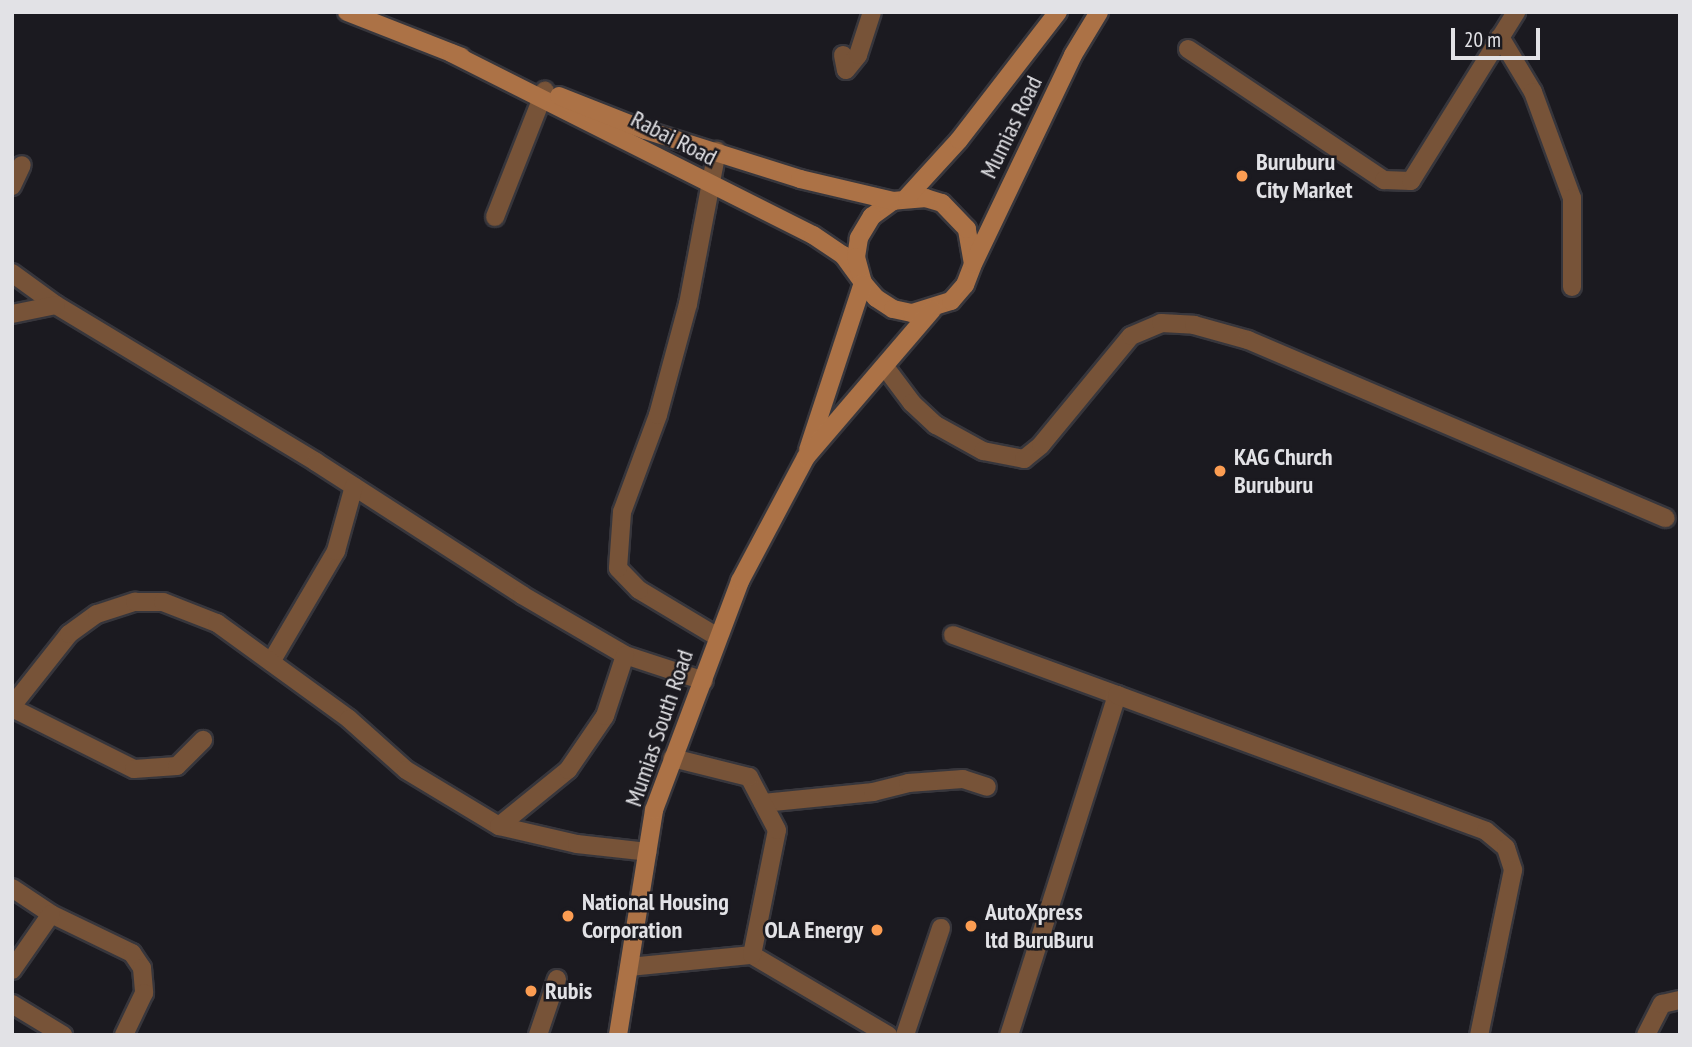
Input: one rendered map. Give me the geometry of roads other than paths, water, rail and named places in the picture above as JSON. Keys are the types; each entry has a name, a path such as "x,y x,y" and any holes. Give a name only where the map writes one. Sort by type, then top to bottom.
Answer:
{"main road":[{"name":"Rabai Road","path":"347,12 451,53 544,94 645,130 800,179 900,199"},
{"name":"Mumias Road","path":"900,199 959,140 1058,12"},
{"name":"Mumias Road","path":"973,264 1073,55 1099,12"},
{"name":"Rabai Road","path":"544,94 823,242 843,255 863,283"},
{"path":"900,199 942,204 957,215 973,247 973,264 965,285 951,301 932,310 912,313 893,309 863,283 856,257 859,238 872,216 900,199"},
{"name":"Mumias South Road","path":"806,457 863,283"},
{"name":"Mumias South Road","path":"618,1035 654,810 704,681 716,635 766,527 806,457 932,310"}],"street":[{"path":"843,55 846,70 858,55 872,12"},
{"path":"1188,49 1384,180 1411,181 1516,12"},
{"path":"1500,37 1533,92 1572,198 1572,287"},
{"path":"495,217 544,94"},
{"path":"716,151 688,304 658,415 622,512 618,568 639,590 716,635"},
{"path":"12,186 22,165"},
{"path":"12,273 56,305 354,486 522,595 625,655 704,681"},
{"path":"12,314 56,305"},
{"path":"885,367 912,403 936,425 983,451 1024,459 1041,445 1131,336 1161,323 1194,325 1248,340 1666,518"},
{"path":"271,662 336,551 354,486"},
{"path":"203,740 177,766 134,769 12,707 69,634 97,614 135,602 163,602 217,623 349,719 406,770 499,826 577,844 648,852"},
{"path":"953,635 1486,831 1506,848 1513,870 1479,1035"},
{"path":"499,826 568,770 606,716 625,655"},
{"path":"1009,1035 1117,695"},
{"path":"672,758 749,777 777,830 752,955"},
{"path":"763,803 873,792 908,783 963,779 987,787"},
{"path":"12,888 51,914 132,953 142,968 144,993 124,1035"},
{"path":"12,970 51,914"},
{"path":"905,1035 941,928"},
{"path":"629,967 752,955 888,1035"},
{"path":"538,1035 556,979"},
{"path":"1646,1035 1662,1004 1680,1000"},
{"path":"12,1004 63,1035"}],"place":[{"name":"Buruburu City Market","path":"1242,176"},
{"name":"KAG Church Buruburu","path":"1220,471"},
{"name":"National Housing Corporation","path":"568,916"},
{"name":"AutoXpress ltd BuruBuru","path":"971,926"},
{"name":"OLA Energy","path":"877,930"},
{"name":"Rubis","path":"531,991"}]}
